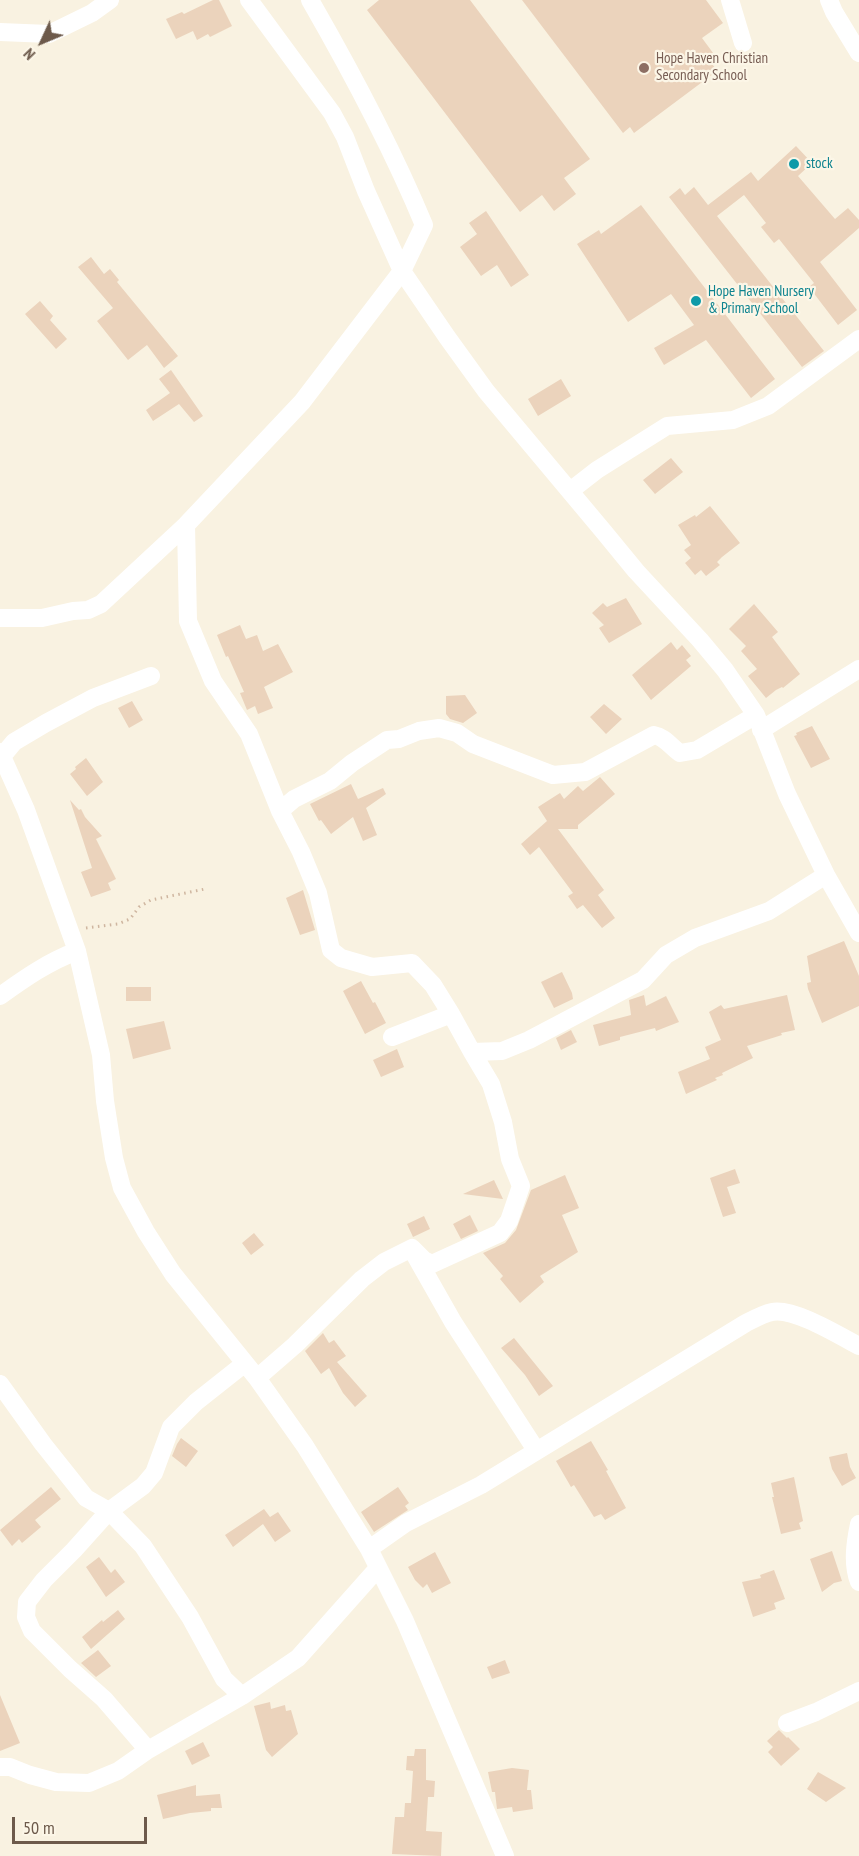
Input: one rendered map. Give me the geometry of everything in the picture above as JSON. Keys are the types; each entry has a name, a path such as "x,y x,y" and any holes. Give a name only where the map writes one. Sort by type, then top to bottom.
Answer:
{"street":[{"path":"0,32 49,34 92,13 110,0"},
{"path":"249,0 332,113 345,137 381,227 402,271 447,338 486,391 636,570 725,670 759,723 787,794 826,875 859,932"},
{"path":"0,618 42,618 88,610 101,604 186,525 302,402 370,316 402,271 424,225 368,106 310,0"},
{"path":"730,0 743,43"},
{"path":"829,0 859,53"},
{"path":"570,491 597,470 667,426 734,420 768,406 859,339"},
{"path":"186,525 188,621 213,681 249,734 280,811 301,852 318,893 331,950 341,958 372,967 412,963 433,985 452,1014 491,1084 503,1122 510,1159 521,1186 509,1221 500,1233 432,1264 424,1260 412,1248"},
{"path":"280,811 294,800 330,781 387,740 399,739 419,731 439,728 457,733 473,744 553,775 585,772 654,735 662,737 669,746 680,753 697,750 728,734 759,723 859,669"},
{"path":"151,676 93,698 46,723 14,742 1,756 26,810 77,951 101,1055 105,1101 114,1158 122,1188 173,1275 257,1378 305,1446 369,1549 415,1643 505,1856"},
{"path":"472,1052 502,1051 529,1040 643,980 666,955 695,938 769,911 826,875"},
{"path":"0,996 34,972 77,951"},
{"path":"392,1036 452,1014"},
{"path":"257,1378 295,1345 362,1280 384,1262 412,1248"},
{"path":"412,1248 453,1322 536,1450"},
{"path":"369,1549 406,1523 481,1485 746,1323 774,1311 796,1315 814,1322 859,1346"},
{"path":"148,1750 104,1699 70,1669 32,1630 26,1617 27,1602 44,1580 109,1511 143,1486 154,1473 171,1427 196,1402 244,1364"},
{"path":"0,1384 43,1444 86,1498 109,1511 143,1546 190,1617 224,1679 242,1696"},
{"path":"859,1524 855,1539 855,1573 859,1582"},
{"path":"0,1767 10,1767 56,1782 89,1783 118,1771 148,1750 242,1696 298,1658 378,1568"},
{"path":"787,1723 859,1691"}],"path":[{"path":"69,930 118,924 130,920 139,908 151,900 205,889"}],"building":[{"path":"213,0 219,0 232,26 210,37 208,34 197,40 193,31 176,39 166,19 182,12 184,14"},
{"path":"379,0 470,0 590,159 564,178 576,194 554,211 542,195 520,212 367,10"},
{"name":"Hope Haven Christian Secondary School","path":"522,0 706,0 723,23 702,38 719,61 713,65 717,71 634,133 630,127 623,133"},
{"path":"796,146 812,163 798,176 835,219 848,208 859,220 859,228 820,262 857,310 838,325 809,287 814,283 779,239 774,243 761,227 766,223 744,195 717,216 824,351 802,367 669,197 680,188 685,195 694,187 708,205 751,172 758,181"},
{"path":"641,205 775,379 751,398 706,340 664,365 654,348 694,325 671,294 628,322 577,244 599,230 601,234"},
{"path":"486,211 529,275 511,287 497,265 481,276 460,247 477,234 469,223"},
{"path":"91,257 104,274 110,269 119,280 117,282 178,356 164,368 147,345 128,360 97,321 113,308 78,267"},
{"path":"40,301 53,316 50,320 67,339 56,349 25,314"},
{"path":"171,370 203,416 194,422 179,404 153,421 146,410 170,393 159,379"},
{"path":"561,379 571,396 538,416 528,399"},
{"path":"671,458 683,472 655,494 643,480"},
{"path":"710,506 740,543 722,557 717,562 720,565 706,576 701,570 695,575 685,563 691,558 684,550 691,545 678,525 695,515 696,517"},
{"path":"626,598 642,624 609,643 599,628 604,625 592,613 603,603 607,607"},
{"path":"754,604 778,632 772,637 800,674 766,698 748,676 757,669 741,651 746,646 729,629"},
{"path":"240,625 246,639 257,635 263,651 278,644 293,672 264,687 273,708 258,714 255,706 247,710 240,693 244,692 217,635"},
{"path":"671,642 677,650 682,645 691,656 686,660 691,666 651,700 632,675"},
{"path":"465,695 477,713 463,723 450,719 446,714 446,696"},
{"path":"132,701 143,720 129,728 118,708"},
{"path":"604,704 622,719 606,734 590,717"},
{"path":"812,726 830,759 811,768 794,736"},
{"path":"86,758 103,782 87,796 70,774"},
{"path":"600,777 615,794 578,825 578,829 558,829 604,890 598,895 615,918 602,928 583,905 577,909 568,896 573,893 539,847 530,855 521,844 547,821 538,807 560,793 564,799 578,786 583,791"},
{"path":"351,784 358,799 383,788 386,794 366,808 377,835 363,841 353,817 331,834 321,820 319,821 310,804"},
{"path":"70,800 79,810 81,809 102,836 96,839 116,879 108,883 111,890 91,897 81,872 92,868"},
{"path":"303,890 315,930 300,935 286,898"},
{"path":"844,941 859,976 859,1006 822,1023 808,989 807,983 811,982 807,956"},
{"path":"562,972 573,999 554,1008 541,982"},
{"path":"361,981 386,1023 365,1034 343,991"},
{"path":"126,987 151,987 151,1001 126,1001"},
{"path":"644,995 646,1006 666,996 679,1022 656,1031 655,1028 620,1037 620,1040 599,1046 593,1025 631,1015 629,1000"},
{"path":"787,995 795,1030 747,1046 753,1058 722,1073 723,1075 715,1078 717,1080 686,1094 678,1072 710,1059 705,1047 721,1040 709,1012 721,1005 724,1009"},
{"path":"164,1021 171,1049 133,1059 126,1029"},
{"path":"571,1030 577,1042 561,1050 556,1038"},
{"path":"397,1049 404,1067 381,1077 373,1060"},
{"path":"735,1169 740,1183 727,1187 736,1213 723,1217 710,1178"},
{"path":"565,1175 579,1208 562,1215 578,1252 540,1276 544,1282 520,1303 500,1279 503,1276 483,1253 505,1243 516,1230 531,1190"},
{"path":"494,1180 503,1199 463,1194"},
{"path":"470,1215 478,1231 461,1239 453,1224"},
{"path":"424,1216 430,1229 413,1237 407,1224"},
{"path":"254,1233 264,1245 251,1255 242,1243"},
{"path":"323,1333 329,1343 334,1340 346,1356 337,1362 367,1396 355,1407 343,1393 329,1368 321,1374 305,1351"},
{"path":"514,1338 553,1386 539,1396 525,1375 501,1348"},
{"path":"181,1438 198,1451 186,1467 172,1456"},
{"path":"591,1441 626,1508 605,1520 601,1514 594,1517 574,1485 571,1487 556,1461"},
{"path":"847,1453 850,1467 856,1478 842,1486 832,1469 829,1457"},
{"path":"794,1477 803,1521 799,1523 801,1529 781,1534 771,1483"},
{"path":"51,1487 61,1499 35,1520 41,1527 22,1543 19,1539 12,1546 0,1530"},
{"path":"398,1487 409,1503 405,1506 408,1510 374,1532 361,1512"},
{"path":"264,1509 270,1517 278,1512 291,1531 275,1542 263,1524 233,1547 225,1535"},
{"path":"832,1551 842,1581 834,1583 822,1592 810,1559"},
{"path":"435,1552 451,1583 432,1593 427,1584 423,1588 415,1580 408,1567"},
{"path":"99,1557 111,1573 115,1569 125,1582 106,1597 86,1567"},
{"path":"774,1570 785,1599 774,1603 776,1609 753,1617 742,1582 761,1578 760,1575"},
{"path":"118,1610 125,1619 91,1649 82,1637"},
{"path":"98,1650 111,1666 96,1677 81,1663"},
{"path":"505,1660 510,1673 492,1679 487,1667"},
{"path":"0,1695 20,1743 0,1751"},
{"path":"270,1702 271,1709 285,1705 286,1711 291,1710 298,1734 272,1757 266,1750 254,1706"},
{"path":"779,1730 800,1749 781,1766 768,1752 773,1747 767,1741"},
{"path":"203,1742 210,1756 192,1765 185,1751"},
{"path":"415,1749 426,1749 426,1780 435,1781 434,1797 428,1797 426,1831 442,1832 441,1856 392,1854 395,1817 404,1817 405,1803 411,1803 413,1771 406,1770 407,1756 414,1756"},
{"path":"512,1768 529,1770 527,1790 531,1790 533,1809 513,1812 512,1807 497,1809 495,1792 492,1792 488,1772"},
{"path":"818,1772 846,1788 826,1802 807,1789"},
{"path":"196,1785 196,1796 220,1794 222,1808 211,1808 211,1811 163,1819 157,1795"}],"place":[{"name":"Hope Haven Christian Secondary School","path":"644,68"},
{"name":"stock","path":"794,164"},
{"name":"Hope Haven Nursery & Primary School","path":"696,301"}]}
